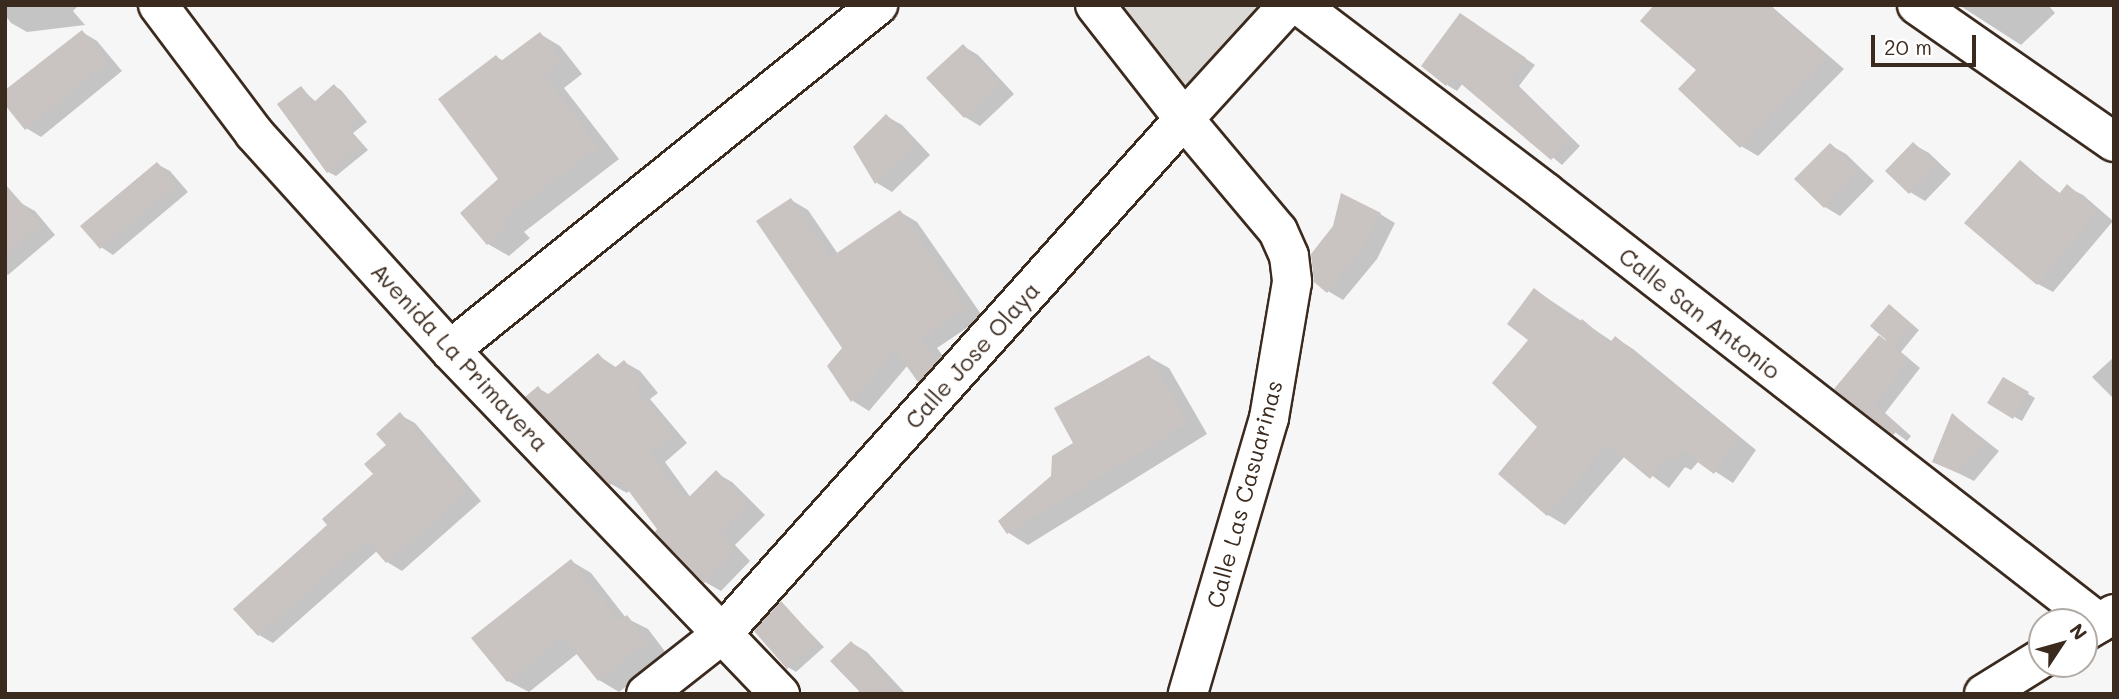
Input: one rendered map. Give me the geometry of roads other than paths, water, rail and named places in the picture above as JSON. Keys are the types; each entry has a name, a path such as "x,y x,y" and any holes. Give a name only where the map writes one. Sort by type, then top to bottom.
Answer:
{"street":[{"name":"Avenida La Primavera","path":"158,5 254,133 450,350 780,694"},
{"path":"450,350 878,5"},
{"name":"Calle Las Casuarinas","path":"1095,5 1184,119 1278,231 1289,256 1292,282 1269,418 1188,694"},
{"name":"Calle Jose Olaya","path":"646,694 721,635 1288,5"},
{"name":"Calle San Antonio","path":"1299,5 2099,623"},
{"path":"1917,5 2114,142"},
{"path":"1984,694 2028,667"}]}
